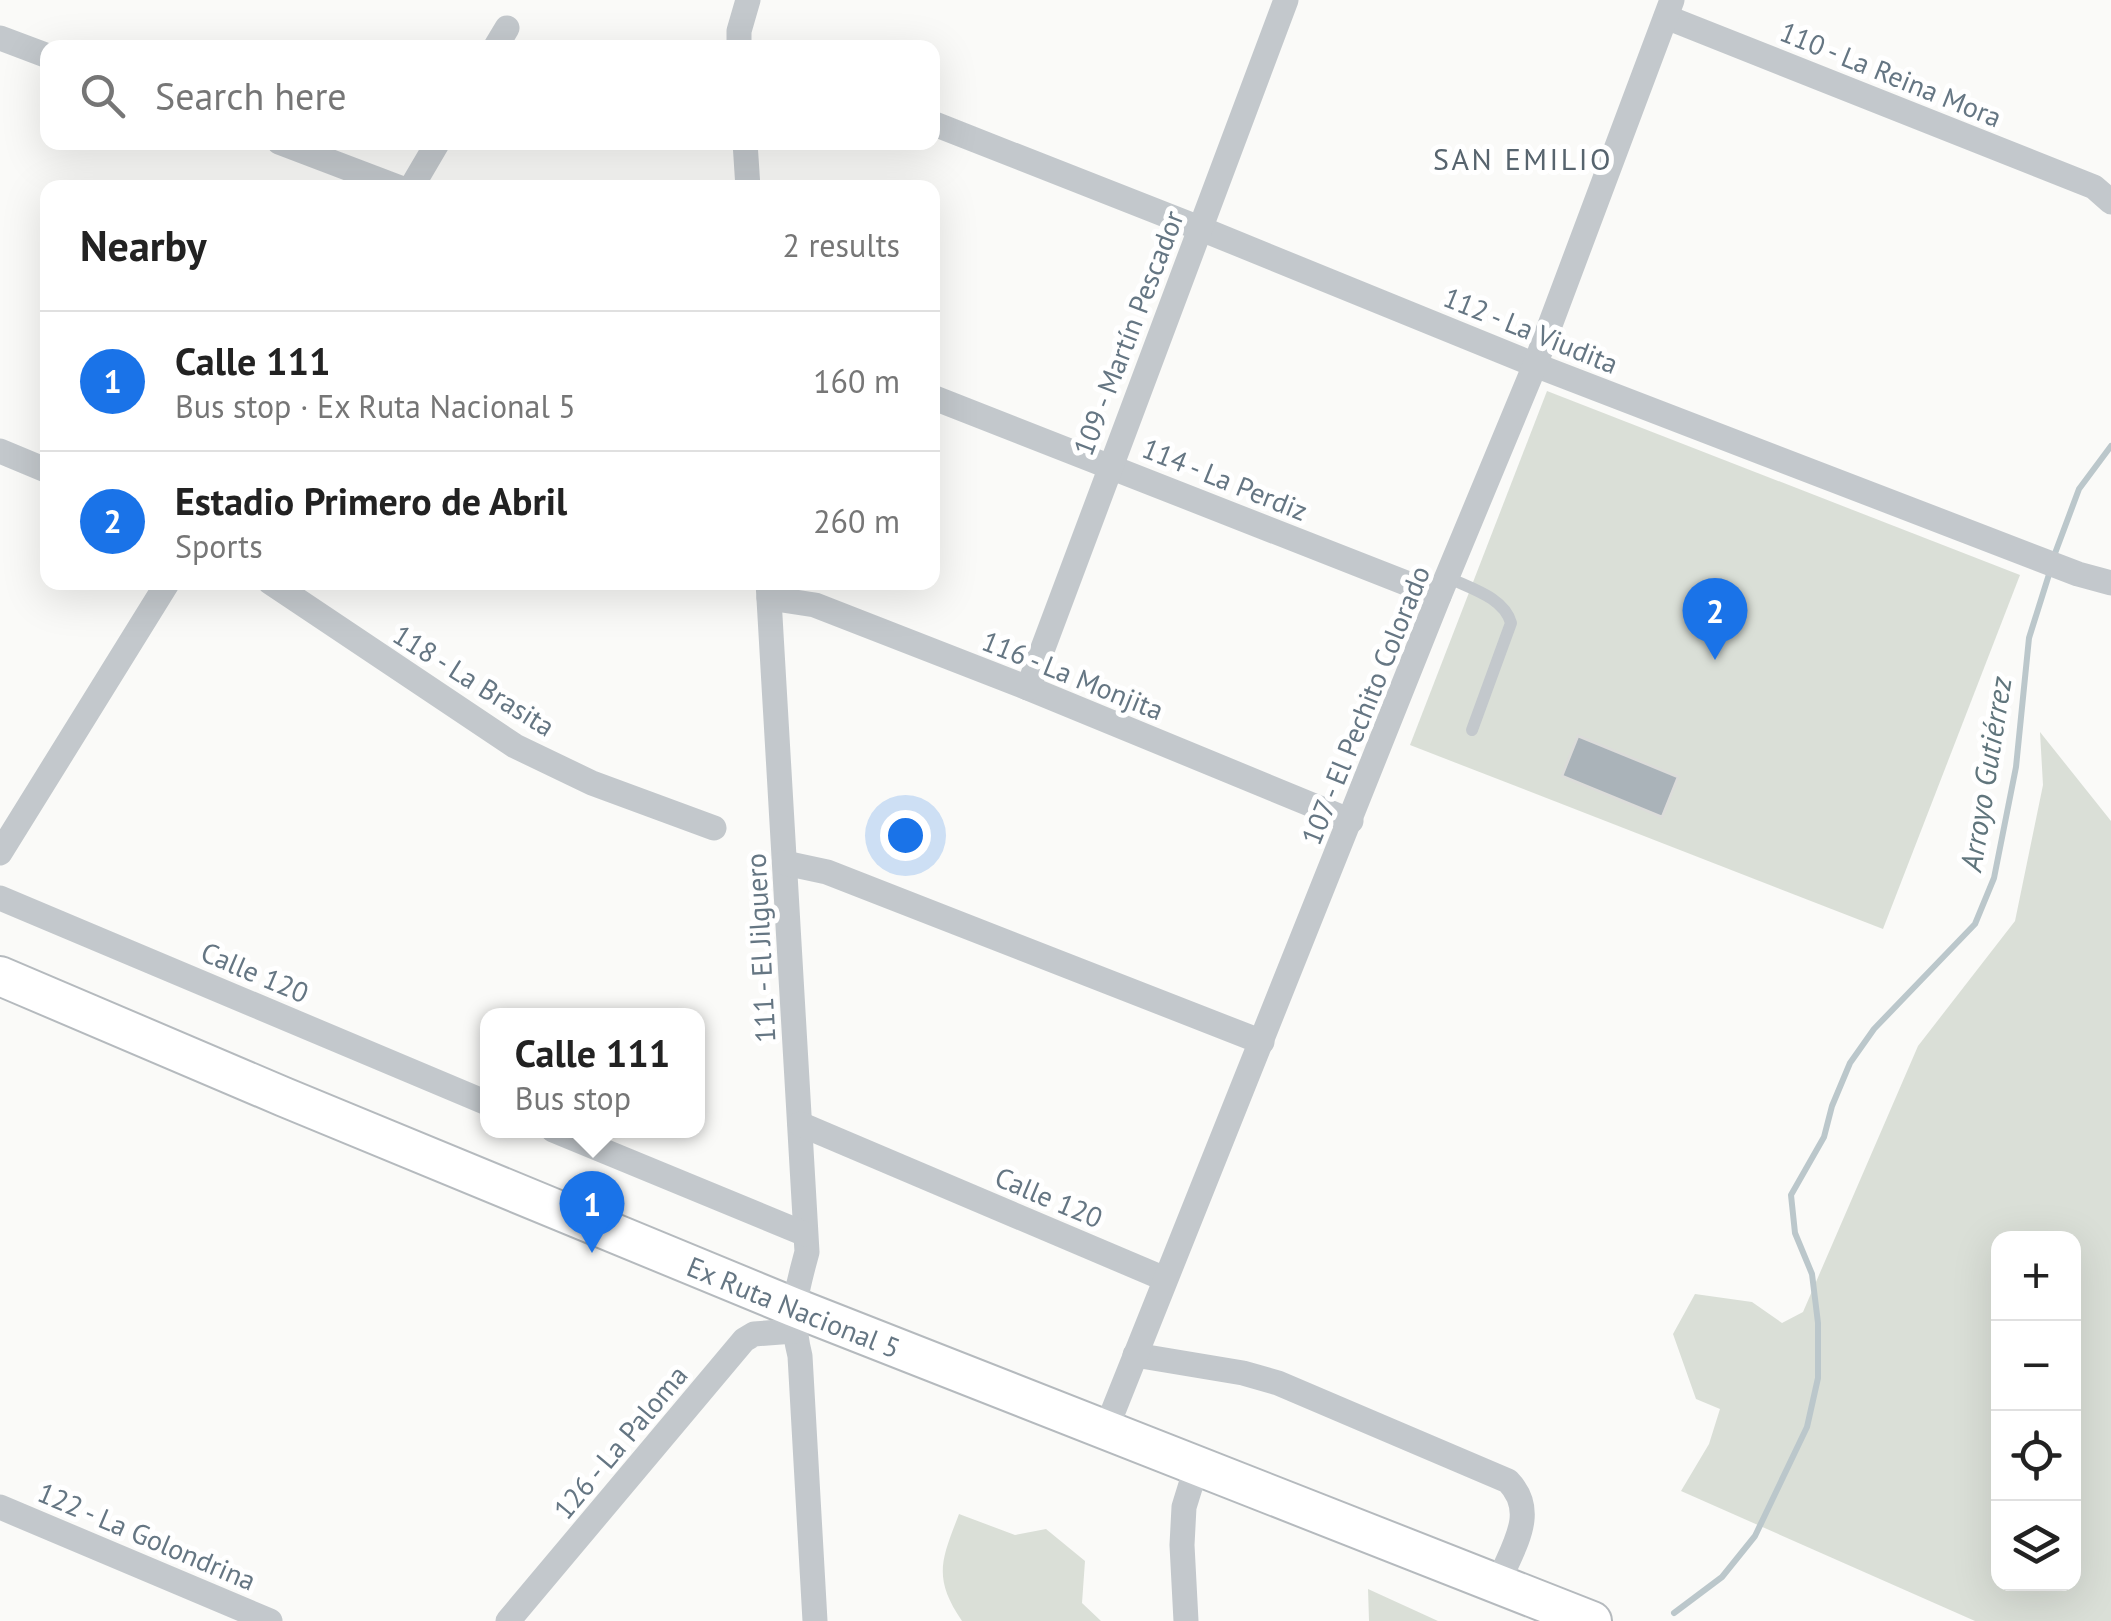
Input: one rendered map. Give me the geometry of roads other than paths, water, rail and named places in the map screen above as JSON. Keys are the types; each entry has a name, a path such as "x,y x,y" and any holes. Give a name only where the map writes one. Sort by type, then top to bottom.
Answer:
{"main road":[{"name":"Ex Ruta Nacional 5","path":"0,976 793,1319 1106,1429 1592,1621"}],"street":[{"path":"739,40 748,0"},
{"name":"109 - Martín Pescador","path":"1028,688 1286,0"},
{"name":"110 - La Reina Mora","path":"1670,4 2105,192"},
{"name":"107 - El Pechito Colorado","path":"1106,1429 1535,365 1670,4"},
{"path":"0,38 40,53"},
{"name":"112 - La Viudita","path":"940,126 1535,365 2078,574 2111,583"},
{"path":"300,150 379,180"},
{"path":"416,180 433,150"},
{"path":"746,150 747,180"},
{"name":"114 - La Perdiz","path":"940,400 1443,587"},
{"path":"0,451 40,468"},
{"path":"0,853 163,590"},
{"name":"118 - La Brasita","path":"282,590 516,746 592,783 714,828"},
{"name":"116 - La Monjita","path":"768,590 1028,688 1351,821"},
{"name":"111 - El Jilguero","path":"768,590 807,1252 793,1319 800,1356 816,1621"},
{"path":"785,863 828,872 1262,1042"},
{"name":"Calle 120","path":"0,898 480,1099"},
{"name":"Calle 120","path":"800,1124 1165,1279"},
{"path":"573,1138 805,1234"},
{"name":"126 - La Paloma","path":"508,1621 744,1340 793,1319"},
{"path":"1135,1355 1243,1372 1278,1383 1508,1480 1526,1512 1498,1584"},
{"path":"1186,1621 1184,1507 1197,1465"},
{"name":"122 - La Golondrina","path":"0,1507 270,1621"}],"lane":[{"path":"1443,587 1500,603 1511,622 1472,730"}],"waterway":[{"name":"Arroyo Gutiérrez","path":"2054,556 2079,489 2111,446"},
{"name":"Arroyo Gutiérrez","path":"1674,1613 1722,1577 1755,1536 1807,1427 1818,1378 1818,1323 1812,1274 1795,1233 1791,1195 1824,1137 1850,1063 1874,1029 1975,924 1994,878 2016,767 2029,638 2051,568"}],"place":[{"name":"Estadio Primero de Abril","path":"1715,660"},
{"name":"Calle 111","path":"592,1253"}],"district":[{"name":"SAN EMILIO","path":"1523,158"}]}
